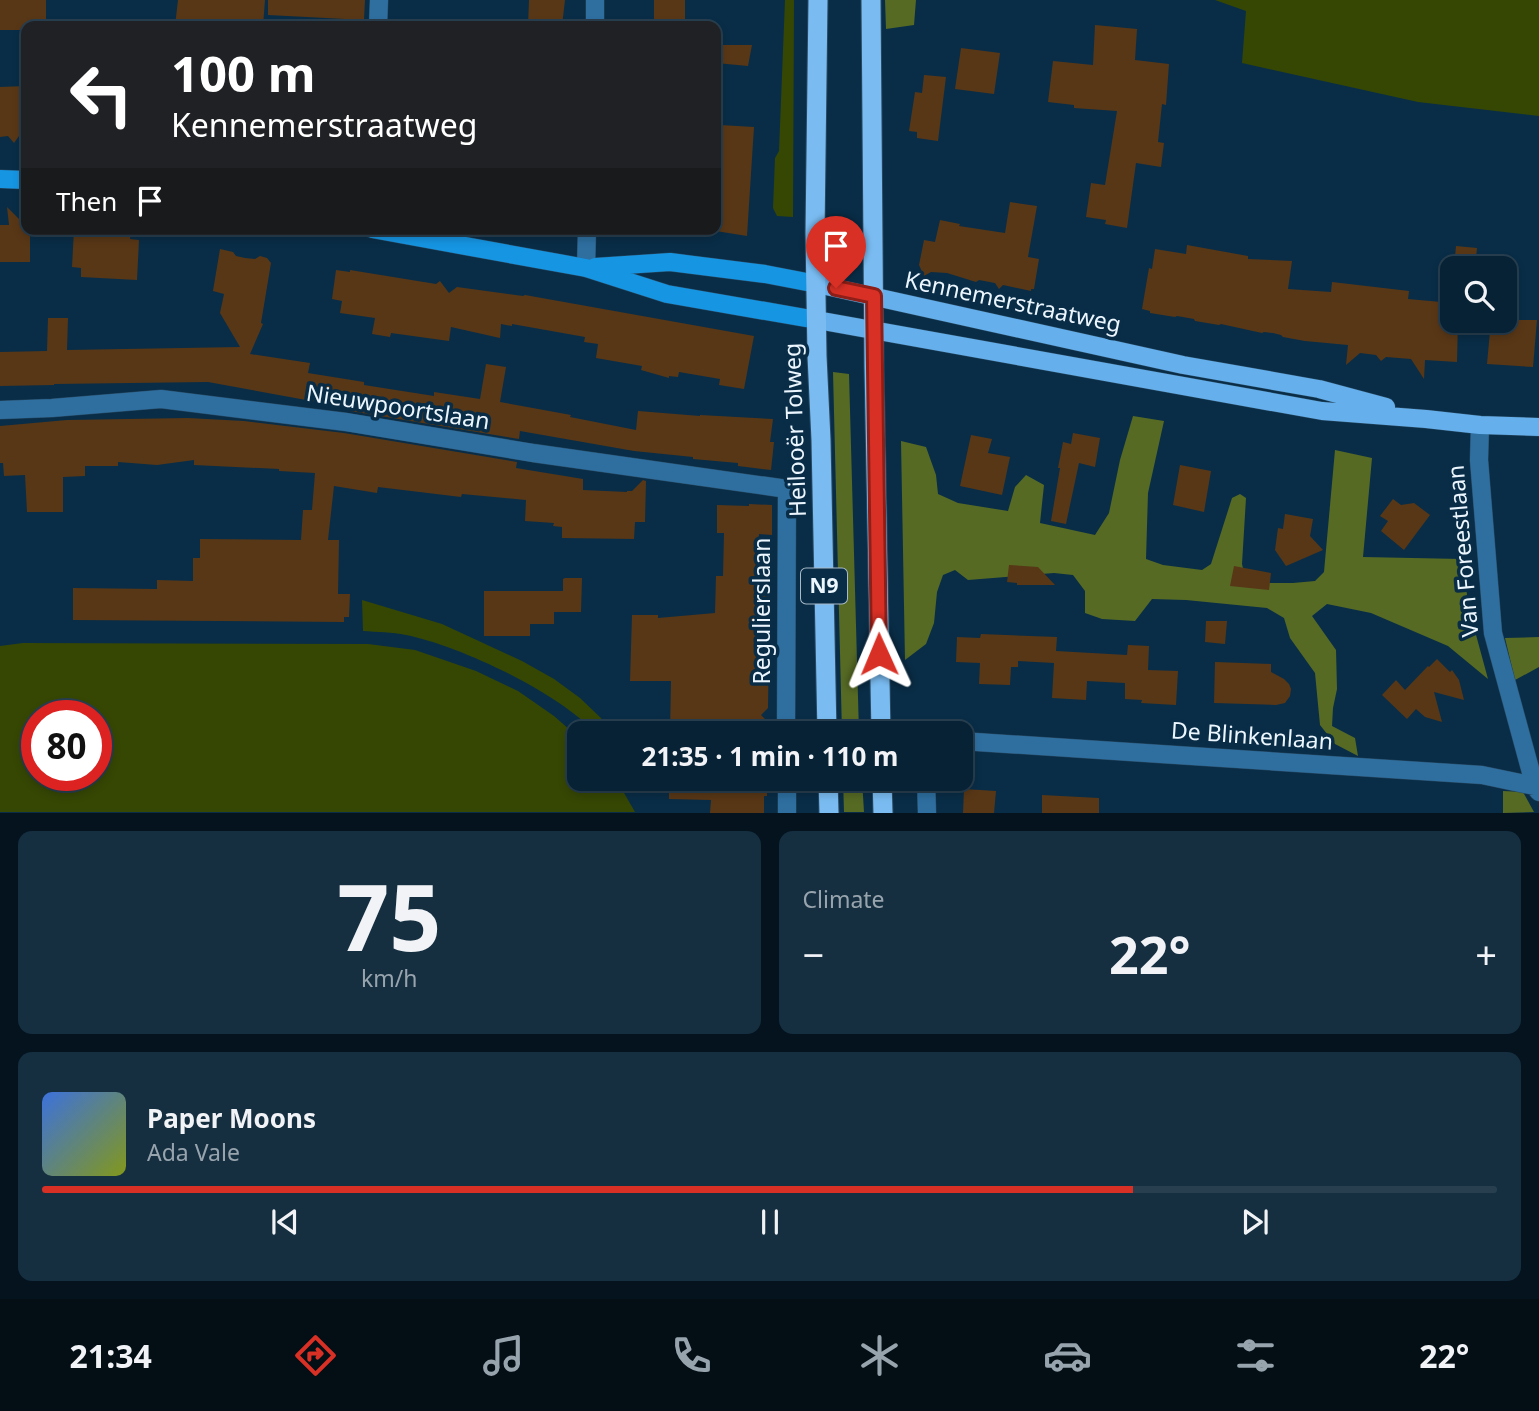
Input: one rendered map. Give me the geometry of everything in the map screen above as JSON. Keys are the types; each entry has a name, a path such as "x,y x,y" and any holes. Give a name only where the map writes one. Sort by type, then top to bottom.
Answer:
{"highway":[{"name":"Heilooër Tolweg","path":"818,0 815,177 827,721"},
{"name":"N9","path":"870,0 881,721"},
{"path":"828,791 829,813"},
{"path":"882,791 883,813"}],"main road":[{"path":"0,179 21,180"},
{"name":"Kennemerstraatweg","path":"406,235 586,268 667,294 1322,411 1480,425 1539,427"},
{"name":"Kennemerstraatweg","path":"586,268 670,262 765,274 1183,365 1319,389 1426,419"}],"street":[{"path":"378,21 379,0"},
{"path":"594,21 596,0"},
{"path":"586,268 587,235"},
{"name":"Nieuwpoortslaan","path":"0,410 161,399 346,422 533,453 787,489"},
{"name":"Van Foreestlaan","path":"1480,425 1479,460 1493,633 1538,788"},
{"name":"Regulierslaan","path":"786,721 787,489"},
{"name":"De Blinkenlaan","path":"973,742 1482,775 1538,788"},
{"path":"787,791 787,813"},
{"path":"926,791 927,813"}],"green space":[{"path":"785,0 794,0 793,217 777,216 773,208 775,158 779,151"},
{"path":"885,0 916,0 914,25 886,29"},
{"path":"1215,0 1539,0 1539,116 1418,102 1242,63 1246,11"},
{"path":"833,372 849,374 859,721 842,721"},
{"path":"1133,416 1164,421 1148,493 1146,559 1163,565 1202,570 1211,564 1232,498 1240,494 1246,498 1242,564 1245,577 1257,583 1315,581 1324,572 1335,450 1372,458 1363,557 1462,559 1469,609 1488,679 1448,646 1371,613 1327,604 1312,616 1336,650 1337,689 1332,726 1355,738 1358,756 1335,744 1320,725 1315,673 1290,638 1284,618 1267,608 1152,599 1135,621 1102,619 1085,613 1085,591 1073,575 1054,573 968,580 955,570 943,575 937,592 934,623 926,644 905,660 901,441 926,447 936,475 938,494 958,503 1008,511 1015,487 1026,475 1044,485 1040,523 1095,535 1109,513"},
{"path":"362,600 442,624 554,679 580,698 604,721 582,721 534,687 453,649 406,635 363,631"},
{"path":"1539,637 1539,667 1515,680 1505,638"},
{"path":"23,643 368,644 415,650 476,671 518,691 554,716 567,727 567,791 623,791 635,812 0,812 0,646"},
{"path":"843,791 863,791 864,812 844,812"},
{"path":"1503,791 1523,792 1534,812 1503,813"}],"building":[{"path":"0,0 46,0 46,21 21,21 21,30 0,30"},
{"path":"178,0 265,0 263,21 176,21"},
{"path":"268,0 365,0 364,20 268,15"},
{"path":"529,0 565,0 563,21 528,21"},
{"path":"654,0 685,0 685,21 654,21"},
{"path":"1095,25 1137,29 1135,60 1169,64 1166,105 1162,104 1158,142 1164,143 1161,167 1136,163 1127,228 1105,224 1106,220 1086,217 1091,183 1105,185 1117,111 1074,108 1074,105 1048,102 1053,61 1093,65"},
{"path":"721,45 752,45 748,66 721,63"},
{"path":"961,48 1000,53 994,94 955,89"},
{"path":"924,75 946,77 938,141 917,138 917,132 909,131 915,92 922,93"},
{"path":"21,86 21,136 14,143 8,136 0,137 0,87"},
{"path":"721,125 754,127 747,236 721,232"},
{"path":"1010,202 1037,206 1028,257 1039,259 1034,289 1031,291 1003,285 999,289 995,283 979,280 976,282 947,273 931,272 924,276 919,265 924,240 935,242 940,220 960,224 959,226 1005,233"},
{"path":"7,207 21,221 21,235 30,235 30,262 0,262 0,225 9,225"},
{"path":"74,235 130,235 130,239 139,240 137,280 81,277 81,268 72,267"},
{"path":"1187,245 1248,256 1248,259 1292,261 1288,289 1331,292 1332,282 1409,291 1408,299 1440,302 1440,333 1458,333 1457,362 1425,360 1424,379 1411,359 1386,357 1381,361 1376,355 1360,353 1346,365 1348,345 1305,341 1273,333 1150,313 1142,309 1155,249 1186,254"},
{"path":"1456,246 1477,248 1476,256 1455,256"},
{"path":"220,249 245,258 255,259 260,256 271,263 261,323 263,324 250,354 310,363 308,373 364,382 364,385 434,396 434,392 480,399 486,364 506,367 500,402 636,430 638,411 773,419 771,470 738,466 738,463 634,451 520,431 519,439 350,411 350,408 208,382 0,386 0,352 47,351 48,318 68,318 67,350 240,347 220,313 224,294 213,291"},
{"path":"336,270 436,284 440,281 449,293 457,287 525,295 754,336 744,389 719,385 720,379 679,372 678,377 669,378 641,370 642,366 596,358 598,344 584,342 585,337 512,324 501,324 500,338 451,327 449,341 391,333 390,337 372,334 375,318 340,313 342,301 332,299"},
{"path":"1517,320 1537,320 1533,367 1487,364 1490,333 1517,333"},
{"path":"188,418 244,421 344,433 517,462 516,468 583,479 583,490 627,492 632,491 643,480 646,481 645,522 635,522 634,539 562,538 562,527 553,526 554,523 525,521 526,500 462,494 461,497 378,487 377,493 334,486 328,540 339,540 338,594 350,594 349,617 344,617 344,622 73,620 73,588 157,589 157,580 193,581 193,558 200,558 200,539 301,540 303,510 312,510 315,473 194,465 194,460 157,465 118,462 118,466 85,466 85,476 63,477 63,512 27,512 25,475 4,476 3,463 0,463 0,426 67,420"},
{"path":"1073,433 1100,438 1095,467 1079,463 1066,524 1051,521 1063,442 1071,444"},
{"path":"971,435 992,439 988,453 1010,457 1002,495 960,486"},
{"path":"1180,465 1211,471 1204,512 1173,505"},
{"path":"1393,499 1401,505 1414,503 1430,515 1404,550 1381,531 1388,521 1380,516"},
{"path":"717,505 772,505 772,535 759,534 757,574 770,574 768,708 761,715 766,721 670,721 671,681 630,681 632,615 658,615 658,618 715,613 716,576 723,576 724,533 717,533"},
{"path":"1285,514 1313,519 1310,536 1323,550 1286,566 1275,550 1278,528 1283,529"},
{"path":"1009,565 1038,567 1055,585 1017,585 1007,582"},
{"path":"1234,566 1271,573 1269,590 1230,586"},
{"path":"565,578 582,578 581,612 554,612 554,624 530,624 530,636 484,636 484,591 563,591"},
{"path":"1206,621 1227,621 1225,644 1205,642"},
{"path":"981,634 1057,637 1056,651 1127,655 1128,645 1149,646 1148,670 1178,671 1176,705 1141,703 1142,700 1125,699 1125,683 1087,681 1086,700 1052,698 1054,663 1018,661 1018,667 1011,667 1010,685 979,684 980,663 956,662 957,637 980,638"},
{"path":"1437,659 1450,672 1452,670 1459,680 1464,700 1434,692 1442,722 1425,717 1416,709 1407,719 1382,695 1396,680 1405,690"},
{"path":"1215,662 1271,664 1271,672 1289,684 1290,696 1285,703 1276,705 1214,703"},
{"path":"669,791 767,791 767,796 764,796 764,813 710,813 711,800 669,799"},
{"path":"964,791 996,791 994,813 963,813"},
{"path":"1042,795 1099,798 1099,813 1042,813"}],"route":[{"path":"836,288 874,296 879,654"}]}
